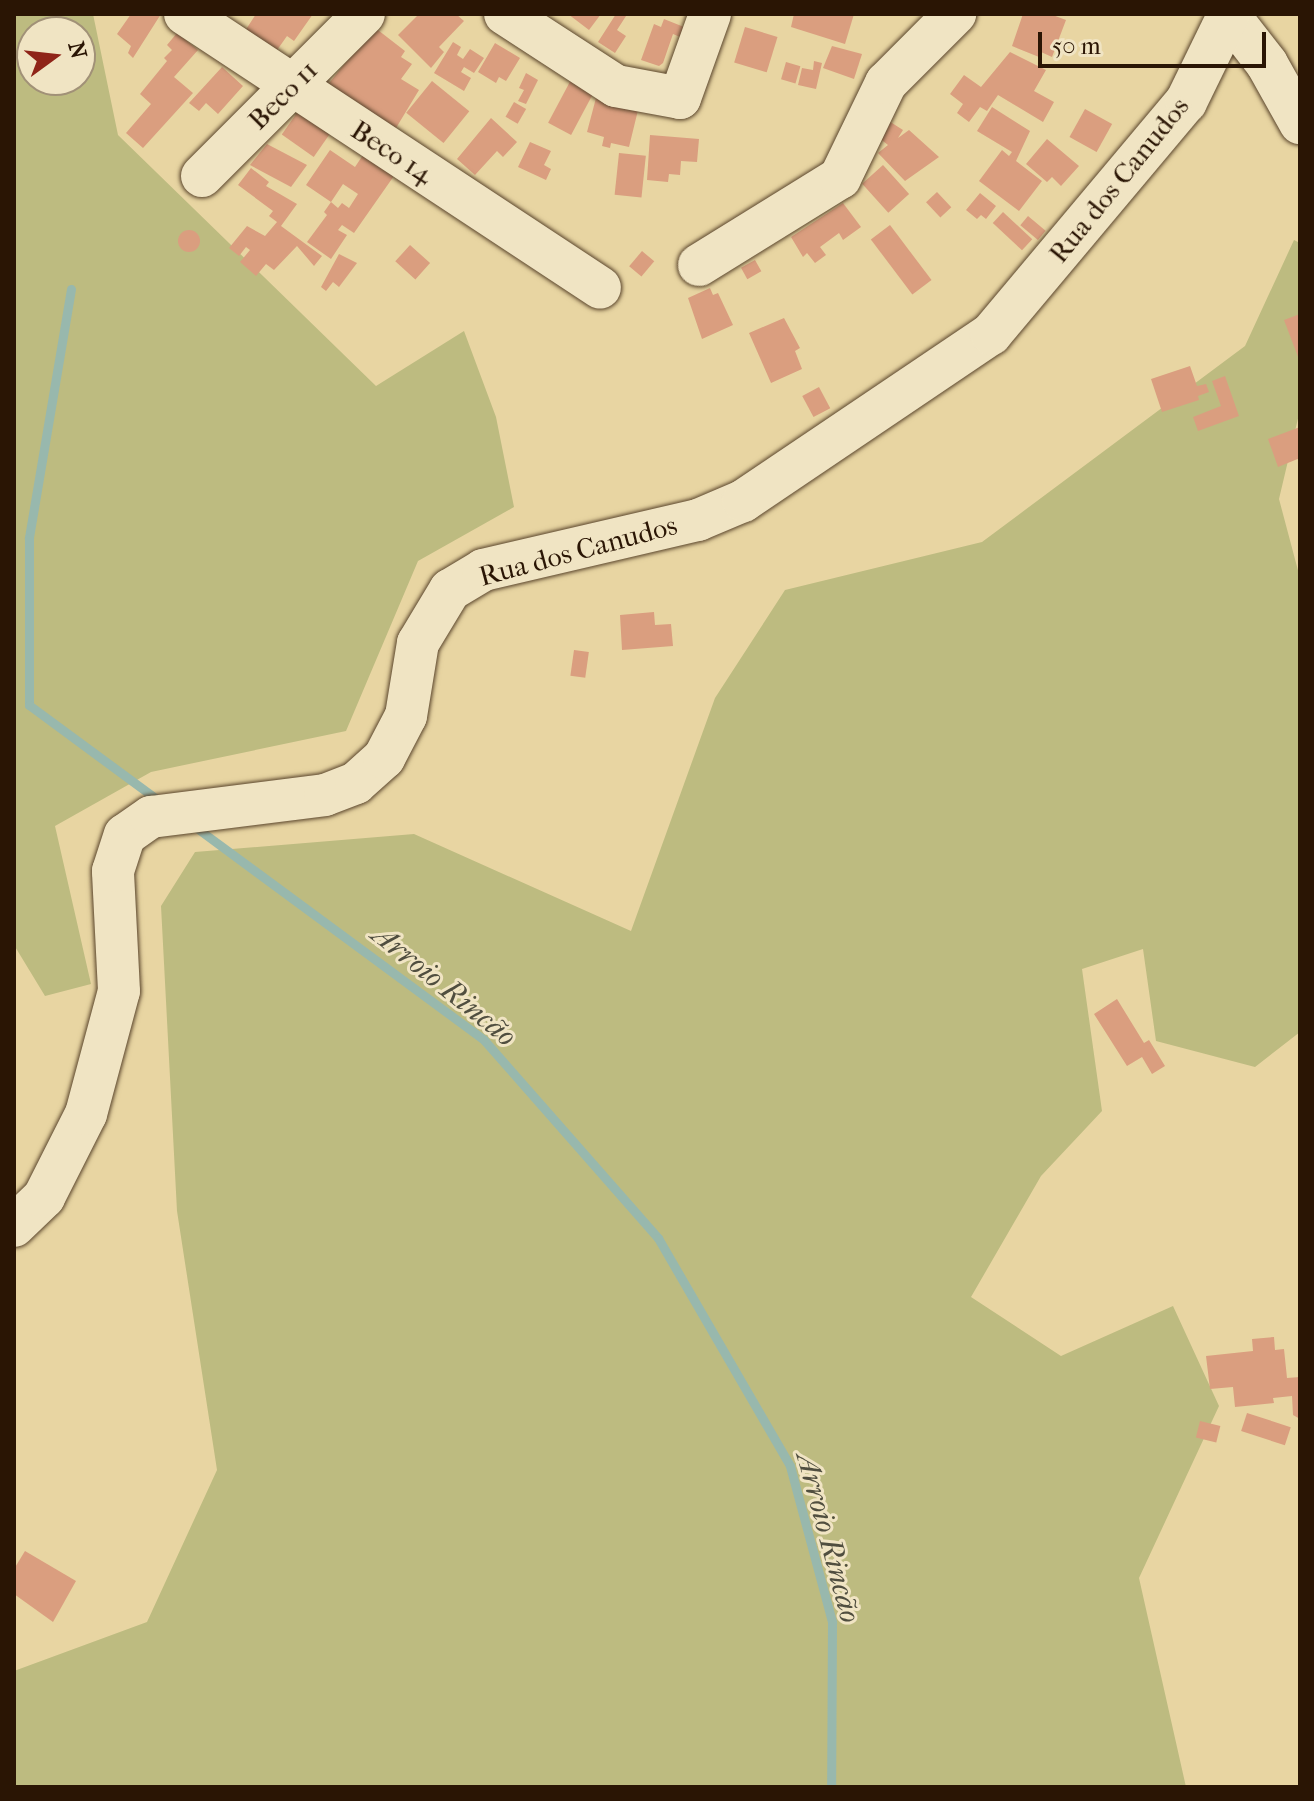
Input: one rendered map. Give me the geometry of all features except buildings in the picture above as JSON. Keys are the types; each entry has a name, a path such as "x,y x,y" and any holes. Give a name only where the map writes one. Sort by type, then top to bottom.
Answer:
{"street":[{"name":"Beco 14","path":"185,14 291,87 600,288"},
{"name":"Beco 11","path":"202,176 364,14"},
{"path":"505,14 616,86 680,98 710,14"},
{"path":"699,265 840,178 886,83 955,14"},
{"path":"1229,14 1283,61 1300,123"},
{"name":"Rua dos Canudos","path":"14,1226 44,1197 86,1114 119,991 113,871 125,835 151,817 325,795 356,783 384,758 406,716 418,643 450,590 483,570 698,520 743,501 991,334 1186,102 1229,14"}],"shaded area":[{"path":"14,14 93,14 16,16 16,96 96,96 96,29 118,135 376,386 464,331 496,417 514,507 418,561 346,731 151,772 55,826 91,984 45,996 14,945"},
{"path":"1294,240 1300,243 1300,410 1279,499 1300,578 1300,1032 1255,1067 1156,1041 1143,949 1082,969 1102,1111 1041,1176 971,1297 1061,1356 1173,1306 1219,1406 1139,1578 1186,1787 14,1787 14,1671 147,1622 217,1470 177,1211 161,906 195,852 414,834 631,931 715,698 785,590 982,542 1245,346"}],"waterway":[{"name":"Arroio Rincão","path":"71,289 29,538 29,705 159,801"},
{"name":"Arroio Rincão","path":"194,826 484,1040 658,1238 790,1466 832,1622 831,1787"}]}
